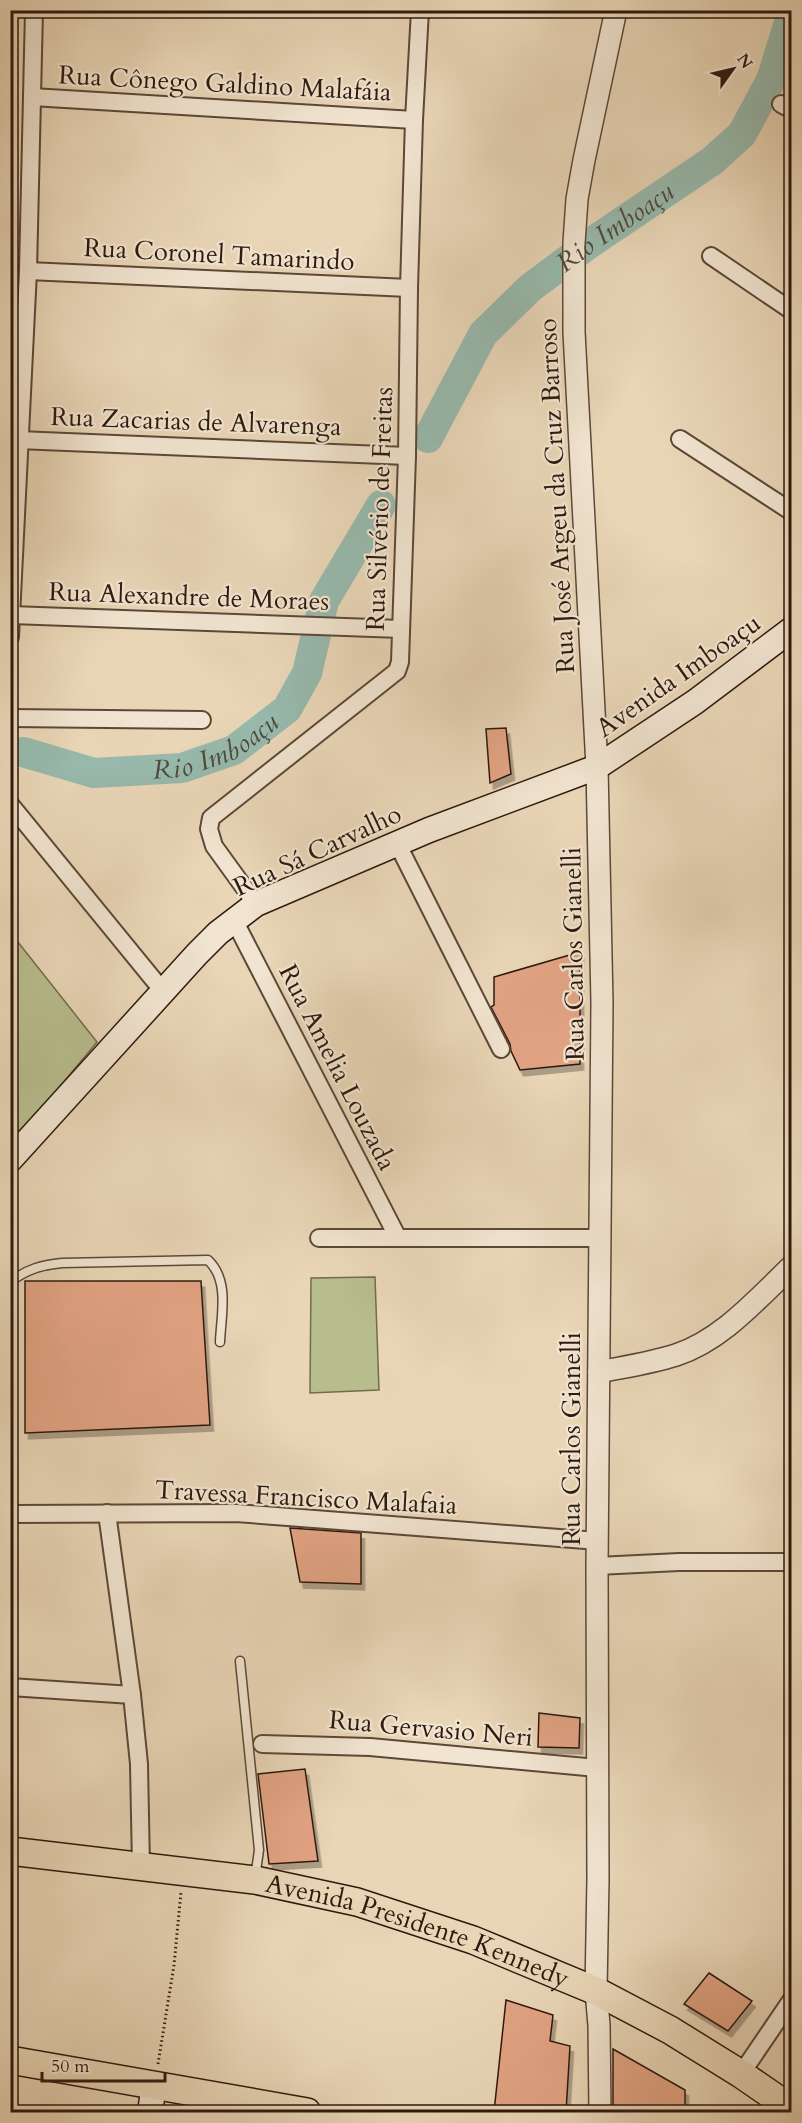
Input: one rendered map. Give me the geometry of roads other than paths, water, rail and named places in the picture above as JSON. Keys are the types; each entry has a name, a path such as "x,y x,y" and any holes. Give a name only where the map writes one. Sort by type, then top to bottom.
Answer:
{"main road":[{"name":"Avenida Imboaçu","path":"597,767 695,702 792,629"},
{"name":"Rua Sá Carvalho","path":"10,1160 196,954 256,904 397,843 597,767"},
{"name":"Avenida Presidente Kennedy","path":"10,1851 255,1880 357,1902 473,1940 596,1991 670,2030 741,2073 792,2109"},
{"path":"10,2060 307,2112"},
{"path":"150,2112 154,2085"}],"street":[{"path":"10,637 28,271 34,10"},
{"name":"Rua Silvério de Freitas","path":"256,904 214,846 208,829 211,818 397,671 400,662 414,120 420,10"},
{"name":"Rua José Argeu da Cruz Barroso","path":"597,767 574,332 574,243 582,169 616,10"},
{"name":"Rua Cônego Galdino Malafáia","path":"32,97 414,120"},
{"path":"711,256 792,311"},
{"name":"Rua Coronel Tamarindo","path":"28,271 409,288"},
{"path":"680,439 792,513"},
{"name":"Rua Zacarias de Alvarenga","path":"18,440 407,456"},
{"name":"Rua Alexandre de Moraes","path":"11,615 401,629"},
{"path":"10,718 202,720"},
{"name":"Rua Carlos Gianelli","path":"597,767 602,1003 596,1991 599,2025 600,2112"},
{"path":"10,804 162,990"},
{"path":"397,843 501,1049"},
{"name":"Rua Amelia Louzada","path":"234,920 398,1238"},
{"path":"319,1238 600,1238"},
{"path":"599,1372 675,1356 697,1347 713,1337 745,1310 792,1266"},
{"path":"107,1513 140,1764 141,1867"},
{"name":"Travessa Francisco Malafaia","path":"10,1514 236,1513 598,1541"},
{"path":"597,1566 792,1562"},
{"path":"10,1688 132,1695"},
{"name":"Rua Gervasio Neri","path":"261,1744 370,1747 597,1768"},
{"path":"741,2073 792,1999"}],"lane":[{"path":"10,1282 39,1266 62,1263 208,1260 218,1272 222,1287 220,1342"},
{"path":"240,1661 259,1850 255,1880"}],"waterway":[{"name":"Rio Imboaçu","path":"428,438 483,334 530,288 589,244 712,161 742,134 771,80 792,13"},
{"name":"Rio Imboaçu","path":"23,752 94,773 182,768 234,750 287,709 307,673 324,601 381,505"}]}
